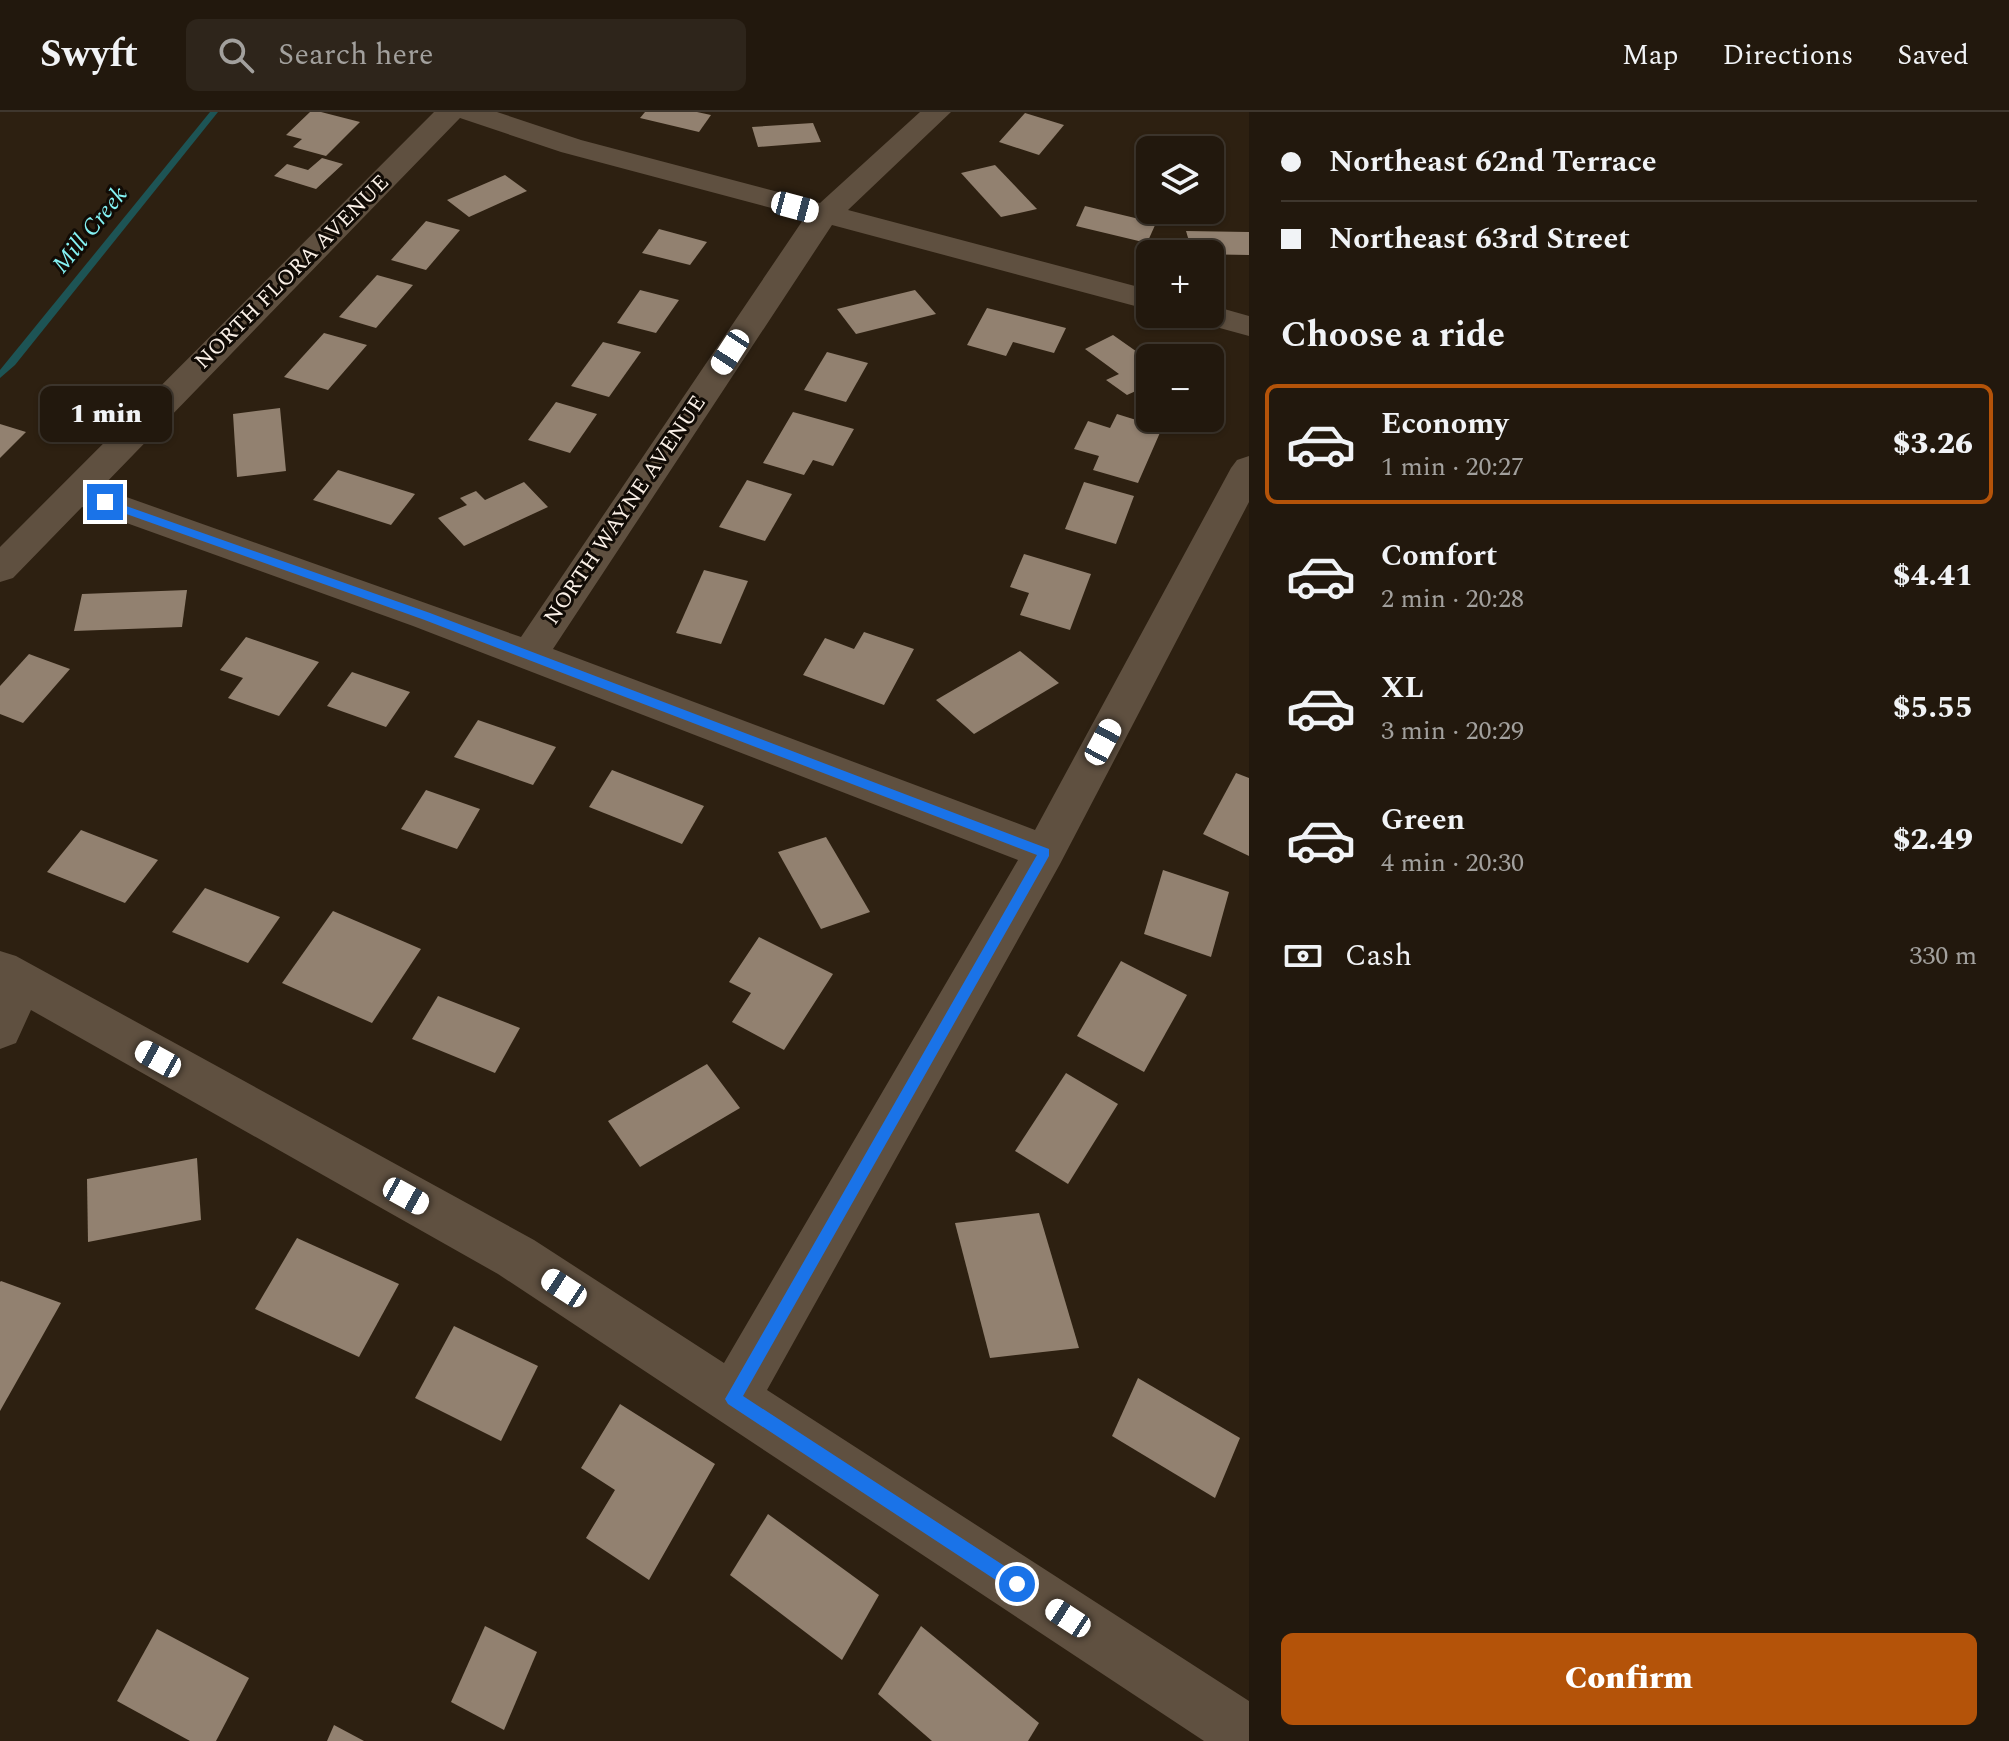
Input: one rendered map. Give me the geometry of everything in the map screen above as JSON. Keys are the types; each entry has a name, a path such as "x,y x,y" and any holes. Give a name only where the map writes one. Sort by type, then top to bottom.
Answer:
{"street":[{"name":"NORTH FLORA AVENUE","path":"0,569 450,112"},
{"path":"469,112 571,146 1136,296"},
{"name":"NORTH WAYNE AVENUE","path":"529,655 823,214 937,112"},
{"path":"1224,319 1249,326"},
{"path":"733,1399 1045,852 1249,468"},
{"path":"76,492 529,655 1045,852"},
{"path":"0,1029 10,976 516,1257 1249,1736"}],"building":[{"path":"310,112 360,122 326,156 293,147 302,139 286,135"},
{"path":"645,112 711,115 699,132 640,118"},
{"path":"1025,113 1064,125 1039,155 999,142"},
{"path":"813,123 821,142 758,147 752,127"},
{"path":"322,158 343,164 316,189 274,176 287,164 308,170"},
{"path":"995,165 1037,209 1001,217 961,173"},
{"path":"505,175 527,191 469,217 447,200"},
{"path":"1085,206 1136,218 1136,224 1156,224 1148,240 1136,240 1076,226"},
{"path":"426,221 460,230 426,270 391,260"},
{"path":"659,229 707,242 690,265 642,253"},
{"path":"1186,231 1249,232 1249,255 1224,255 1224,240 1189,240"},
{"path":"377,275 413,285 376,328 339,317"},
{"path":"640,290 679,300 656,333 617,323"},
{"path":"915,290 936,314 856,334 837,309"},
{"path":"987,308 1066,328 1054,353 1013,342 1006,356 967,345"},
{"path":"324,333 367,345 328,390 284,377"},
{"path":"1113,335 1136,351 1136,391 1127,395 1106,380 1119,374 1085,349"},
{"path":"603,342 641,352 609,397 571,386"},
{"path":"827,352 868,363 846,402 804,390"},
{"path":"556,402 597,414 570,453 528,440"},
{"path":"280,408 286,471 237,477 233,414"},
{"path":"793,412 854,429 833,466 813,460 804,475 763,463"},
{"path":"1117,414 1136,420 1136,432 1160,432 1138,483 1093,470 1099,456 1074,449 1088,421 1110,428"},
{"path":"0,424 26,432 0,458"},
{"path":"338,470 415,494 391,525 313,500"},
{"path":"747,480 792,494 765,541 719,527"},
{"path":"524,482 548,507 464,546 438,518 467,505 460,498 476,491 485,500"},
{"path":"1084,482 1134,496 1116,544 1065,529"},
{"path":"1024,554 1091,574 1070,630 1020,615 1029,593 1010,587"},
{"path":"704,570 748,581 721,644 676,633"},
{"path":"187,590 182,627 74,631 82,594"},
{"path":"864,632 914,649 884,705 803,675 825,638 854,649"},
{"path":"246,637 319,662 279,716 228,698 243,678 220,670"},
{"path":"1020,651 1059,683 974,734 936,700"},
{"path":"29,654 70,669 23,723 0,714 0,686"},
{"path":"352,672 410,692 386,727 327,706"},
{"path":"478,720 556,747 533,785 454,757"},
{"path":"612,770 704,806 682,844 589,807"},
{"path":"1236,773 1249,778 1249,856 1203,834"},
{"path":"426,790 480,809 457,849 401,829"},
{"path":"81,830 158,860 125,903 47,872"},
{"path":"826,837 870,912 821,929 778,852"},
{"path":"1163,870 1229,892 1211,957 1144,934"},
{"path":"205,888 280,917 248,963 172,932"},
{"path":"333,911 421,949 372,1023 282,983"},
{"path":"759,937 833,974 784,1050 732,1022 751,993 729,982"},
{"path":"1121,961 1187,995 1144,1072 1077,1036"},
{"path":"438,996 520,1028 495,1073 412,1039"},
{"path":"707,1064 740,1108 640,1167 608,1121"},
{"path":"1066,1073 1118,1104 1068,1184 1015,1151"},
{"path":"197,1158 201,1220 88,1242 87,1179"},
{"path":"1039,1213 1079,1348 990,1358 955,1223"},
{"path":"297,1238 399,1284 359,1357 255,1309"},
{"path":"0,1282 61,1303 0,1411"},
{"path":"454,1326 538,1366 501,1441 415,1398"},
{"path":"1138,1378 1240,1438 1215,1498 1112,1436"},
{"path":"620,1404 715,1464 649,1580 586,1538 615,1490 581,1468"},
{"path":"768,1514 879,1595 842,1660 730,1575"},
{"path":"485,1626 537,1652 504,1730 451,1702"},
{"path":"921,1626 1039,1723 1028,1741 932,1741 878,1694"},
{"path":"157,1629 249,1678 216,1741 190,1741 117,1701"},
{"path":"334,1725 364,1741 327,1741"}],"waterway":[{"name":"Mill Creek","path":"0,375 214,112"}],"route":[{"path":"105,502 426,616 1045,852 733,1399 1017,1584"}]}
